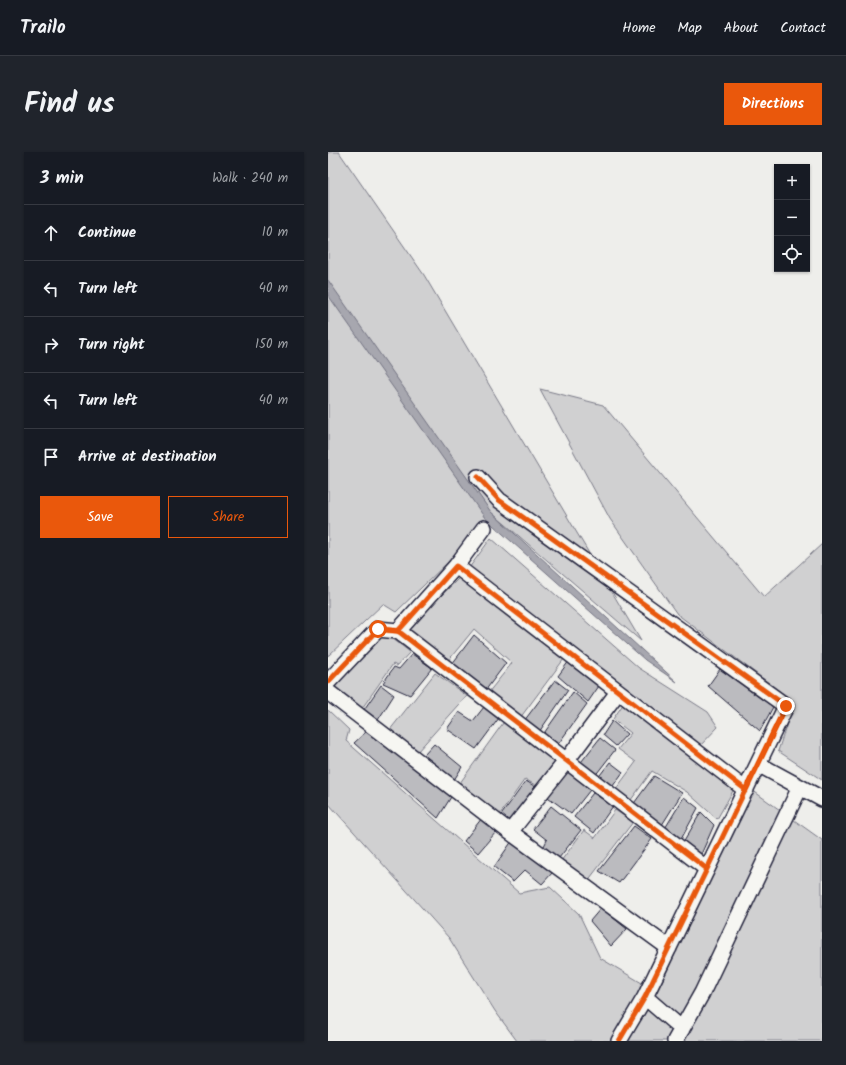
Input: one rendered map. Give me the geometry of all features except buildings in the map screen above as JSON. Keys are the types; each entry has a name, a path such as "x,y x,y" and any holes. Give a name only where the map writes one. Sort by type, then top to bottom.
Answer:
{"street":[{"path":"478,478 499,500 786,706 645,997 619,1041"},
{"path":"398,631 456,566 484,528"},
{"path":"456,566 746,790"},
{"path":"328,682 378,629 398,631 708,869"},
{"path":"328,692 510,832 669,948"},
{"path":"510,832 618,692"},
{"path":"758,764 822,799"},
{"path":"645,997 678,1035 702,994 800,787"}],"shaded area":[{"path":"328,152 339,152 424,275 641,641 491,512 448,562 396,612 383,604 328,656"},
{"path":"328,280 491,512 677,682 645,660 485,518 328,295"},
{"path":"540,389 603,405 764,597 822,544 822,780 778,751 794,702 677,614 610,519"},
{"path":"491,538 639,668 708,712 718,727 699,747 469,568"},
{"path":"461,576 564,659 520,718 488,693 512,663 474,629 447,662 406,631"},
{"path":"384,632 410,652 397,666 393,664 358,714 330,689"},
{"path":"435,673 467,696 417,752 389,731"},
{"path":"624,703 734,789 717,819 687,792 652,771 628,804 613,793 636,762 618,749 631,733 613,719"},
{"path":"328,710 349,730 346,741 519,893 550,887 579,914 600,958 657,992 752,790 822,840 822,1041 517,1041 495,1011 449,938 328,803"},
{"path":"506,719 560,761 540,788 525,779 498,817 457,787"},
{"path":"615,810 633,822 587,882 561,861 584,830 595,838"}],"cycle path":[{"path":"478,477 499,500 786,706 645,997 619,1041"},
{"path":"328,682 378,629 398,631 707,869"}],"route":[{"path":"378,629 398,631 456,566 746,790 786,706"}]}
